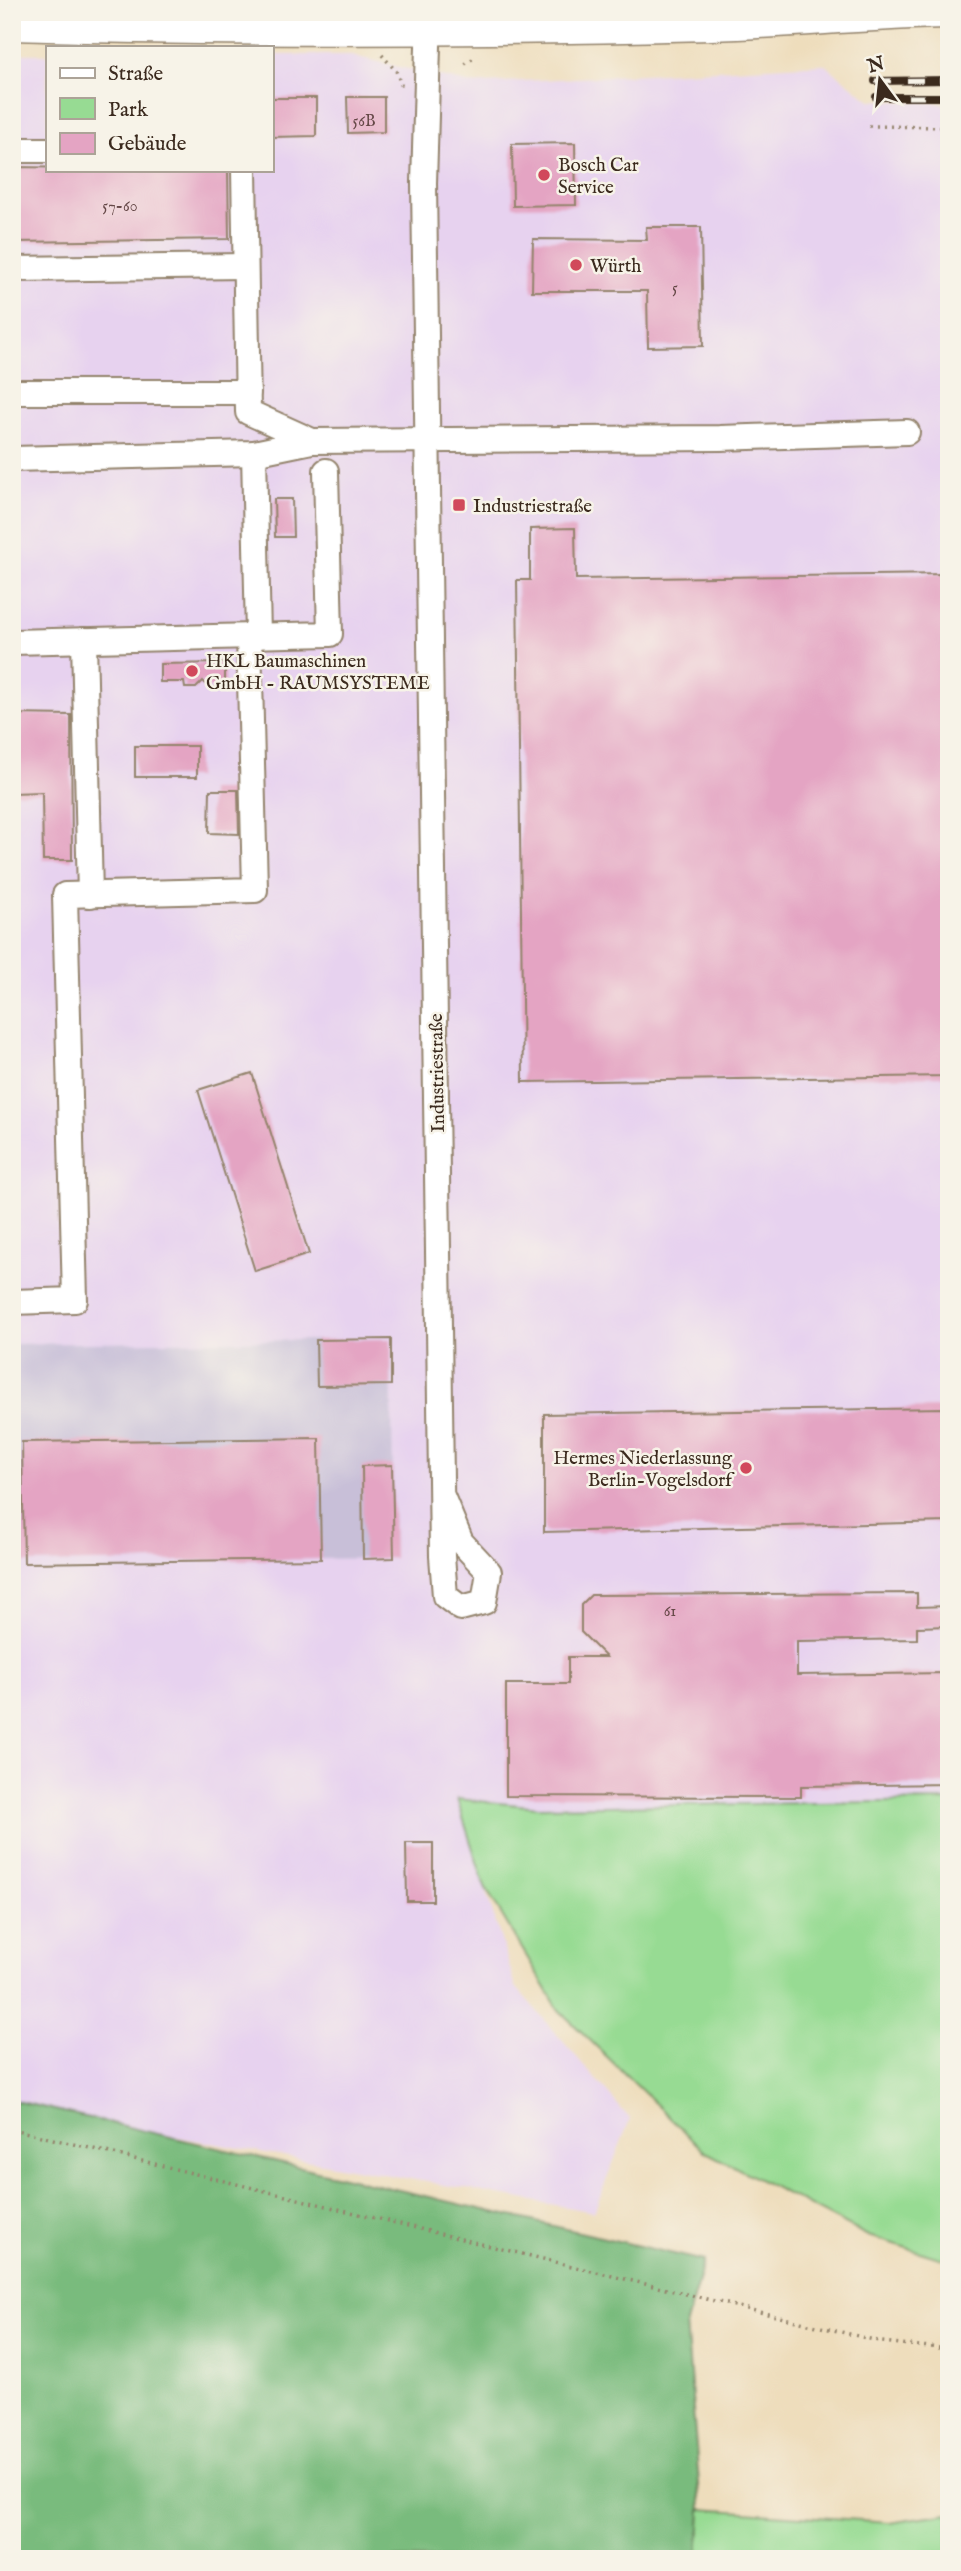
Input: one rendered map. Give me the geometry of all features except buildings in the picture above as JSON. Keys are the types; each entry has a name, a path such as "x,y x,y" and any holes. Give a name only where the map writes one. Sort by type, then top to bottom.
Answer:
{"main road":[{"path":"12,24 429,21 715,24 877,13 949,12"}],"street":[{"name":"Industriestraße","path":"429,21 424,172 442,1496"},
{"path":"12,150 46,150"},
{"path":"244,172 248,412 312,442"},
{"path":"12,269 245,266"},
{"path":"12,392 248,392"},
{"path":"12,459 254,453 312,442 340,441 847,436 907,432"},
{"path":"12,1302 75,1300 65,895 255,890 254,453"},
{"path":"12,642 330,634 326,471"},
{"path":"84,640 90,894"}],"path":[{"path":"382,55 391,63"},
{"path":"465,64 475,57"},
{"path":"869,126 949,127"},
{"path":"12,2129 882,2342 949,2349"}],"shaded area":[{"path":"12,54 46,54 46,172 273,172 273,55 349,55 471,84 824,64 870,100 949,104 949,1801 539,1807 457,1800 516,1987 630,2119 594,2212 12,2107"},
{"path":"391,1339 394,1558 12,1563 12,1344"}],"green space":[{"path":"457,1799 539,1807 949,1801 949,2261 868,2236 704,2151 559,2010 485,1887"},
{"path":"12,2100 704,2261 686,2323 701,2509 698,2559 12,2559"},
{"path":"701,2509 890,2522 949,2513 949,2559 698,2559"}],"railway":[{"path":"875,81 949,80"},
{"path":"876,97 949,97"}],"place":[{"name":"Bosch Car Service","path":"544,175"},
{"name":"Würth","path":"576,265"},
{"name":"Industriestraße","path":"459,505"},
{"name":"HKL Baumaschinen GmbH - RAUMSYSTEME","path":"192,671"},
{"name":"Hermes Niederlassung Berlin-Vogelsdorf","path":"746,1468"}]}
